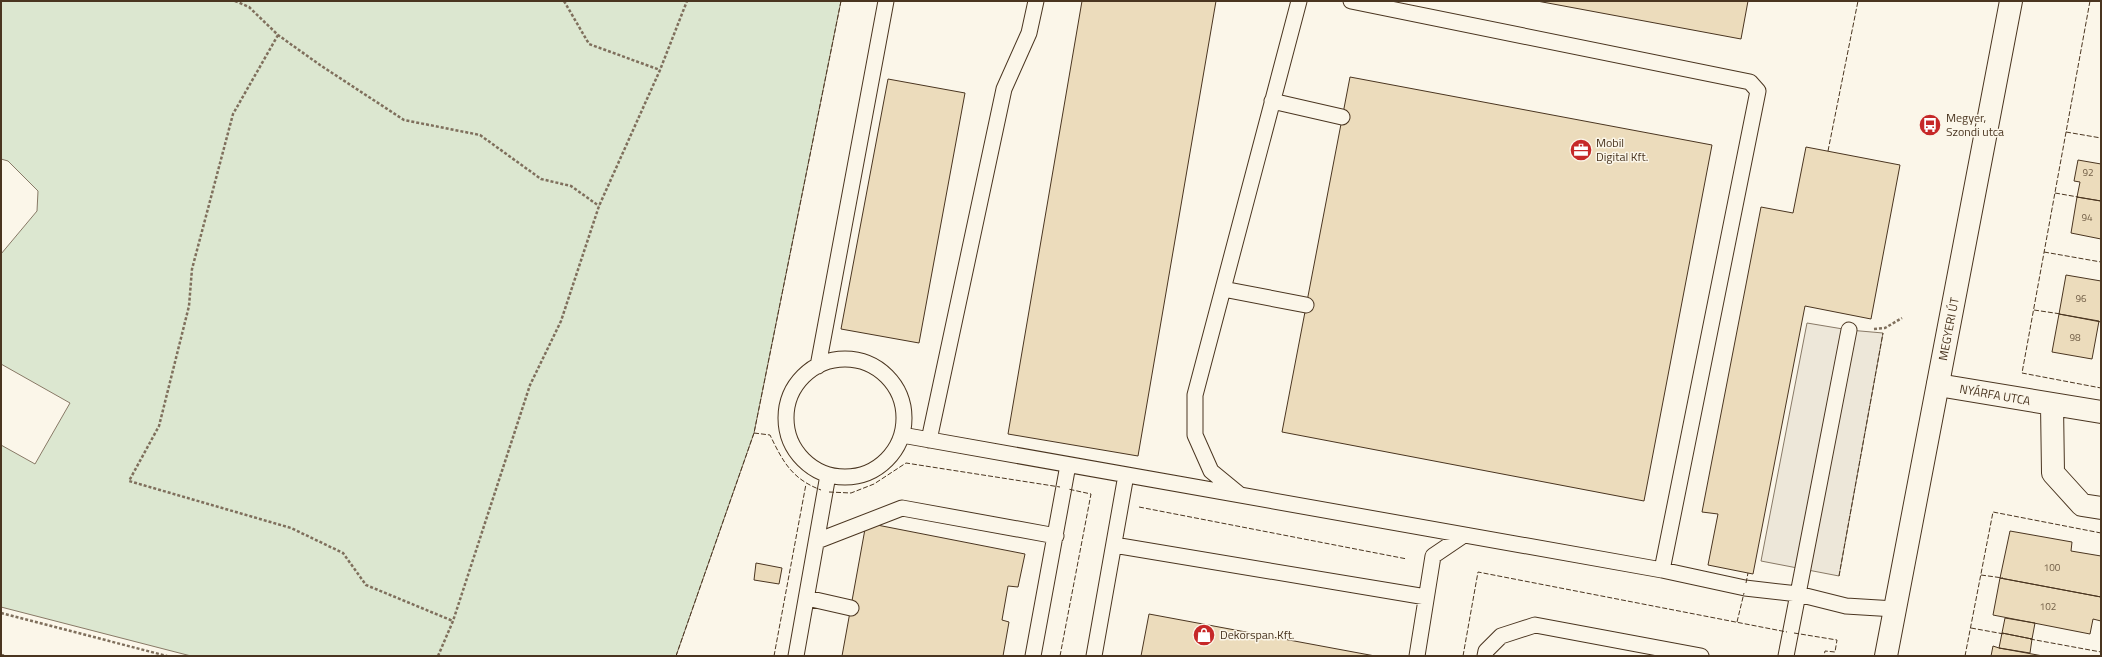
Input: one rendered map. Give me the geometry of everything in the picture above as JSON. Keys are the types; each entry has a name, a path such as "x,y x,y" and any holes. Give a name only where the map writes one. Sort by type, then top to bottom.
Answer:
{"main road":[{"name":"MEGYERI ÚT","path":"1886,656 2011,1"},
{"name":"NYÁRFA UTCA","path":"1938,386 2101,412"},
{"path":"2052,405 2053,473 2082,505 2101,508"}],"lane":[{"path":"818,366 886,1"},
{"path":"929,440 1004,89 1029,33 1036,1"},
{"path":"1239,495 1211,471 1195,435 1195,394 1299,1"},
{"path":"1350,1 1750,82 1758,91 1662,570"},
{"path":"1272,102 1342,117"},
{"path":"1223,289 1306,305"},
{"path":"1786,656 1849,330"},
{"path":"836,360 856,360 875,367 890,379 900,396 904,416 902,435 894,452 881,465 870,471 846,478 828,475 810,466 796,452 788,434 786,414 791,395 802,378 818,366 836,360"},
{"path":"902,435 1662,570 1745,588 1798,594 1846,606 1895,609"},
{"path":"1033,656 1068,465"},
{"path":"796,656 828,475"},
{"path":"1094,656 1126,475"},
{"path":"817,540 902,508 1056,536"},
{"path":"1417,656 1433,556 1464,535"},
{"path":"1114,544 1426,597"},
{"path":"807,598 851,608"},
{"path":"1485,656 1486,651 1501,636 1535,625 1701,656"}],"path":[{"path":"236,1 249,7 278,35 320,65 404,120 480,135 541,179 571,186 599,206"},
{"path":"564,1 589,44 660,70"},
{"path":"438,656 453,621 530,385 561,321 599,206 660,70 686,1"},
{"path":"278,35 234,114 192,269 189,306 160,426 129,481 291,528 343,554 366,585 453,621"},
{"path":"1849,330 1885,328 1902,318"},
{"path":"1,612 167,656"},
{"path":"1,655 6,656"}],"green space":[{"path":"1,1 841,1 754,433 676,656 191,656 1,607 1,445 35,464 70,403 1,364 1,254 37,211 38,191 8,161 1,159"}],"shaded area":[{"path":"1807,323 1849,330 1883,333 1839,576 1761,561"}],"building":[{"path":"1082,1 1216,1 1138,456 1008,434"},
{"path":"1537,1 1748,1 1741,39"},
{"path":"1350,77 1712,145 1644,501 1282,432"},
{"path":"888,79 965,93 919,343 841,329"},
{"path":"1806,147 1900,165 1871,319 1805,306 1753,574 1708,565 1718,514 1702,512 1761,207 1793,213"},
{"path":"2078,160 2101,164 2101,201 2077,197 2080,182 2074,181"},
{"path":"2077,197 2101,201 2101,239 2071,233"},
{"path":"2066,275 2101,281 2101,322 2059,314"},
{"path":"2059,314 2099,321 2092,359 2052,352"},
{"path":"872,524 1025,554 1018,587 1008,586 1002,620 1009,622 1003,656 842,656 865,529"},
{"path":"2010,531 2072,542 2071,551 2101,556 2101,597 2000,578"},
{"path":"756,563 782,568 779,584 754,580"},
{"path":"2000,578 2101,597 2101,621 2093,619 2090,634 1993,615"},
{"name":"Dekorspan Kft.","path":"1149,614 1375,656 1141,656"},
{"path":"2005,618 2035,623 2032,639 2002,633"},
{"path":"2002,633 2032,639 2030,653 1999,648"},
{"path":"1993,646 1999,648 2043,656 1991,656"}],"fence":[{"path":"676,656 754,433 841,1"},
{"path":"1828,151 1858,1"},
{"path":"2090,1 2022,373 2101,388"},
{"path":"2066,132 2101,138"},
{"path":"2055,193 2078,197"},
{"path":"2044,252 2101,262"},
{"path":"2034,310 2061,314"},
{"path":"1839,576 1883,333"},
{"path":"754,433 770,435 784,461 796,475 811,486 821,490"},
{"path":"829,492 851,493 874,484 906,463 1060,487"},
{"path":"774,656 806,484"},
{"path":"1060,656 1091,494 1068,489"},
{"path":"1139,507 1407,559"},
{"path":"1965,656 1993,512 2101,533"},
{"path":"1463,656 1478,572 1787,632"},
{"path":"1746,583 1748,573"},
{"path":"1981,575 2003,578"},
{"path":"1737,622 1744,593"},
{"path":"1971,628 2004,634"},
{"path":"1794,633 1837,640 1835,652 1825,651 1824,656"},
{"path":"2030,639 2101,652"}],"place":[{"name":"Megyer, Szondi utca","path":"1930,125"},
{"name":"Mobil Digital Kft.","path":"1581,150"},
{"name":"Dekorspan Kft.","path":"1204,635"}]}
